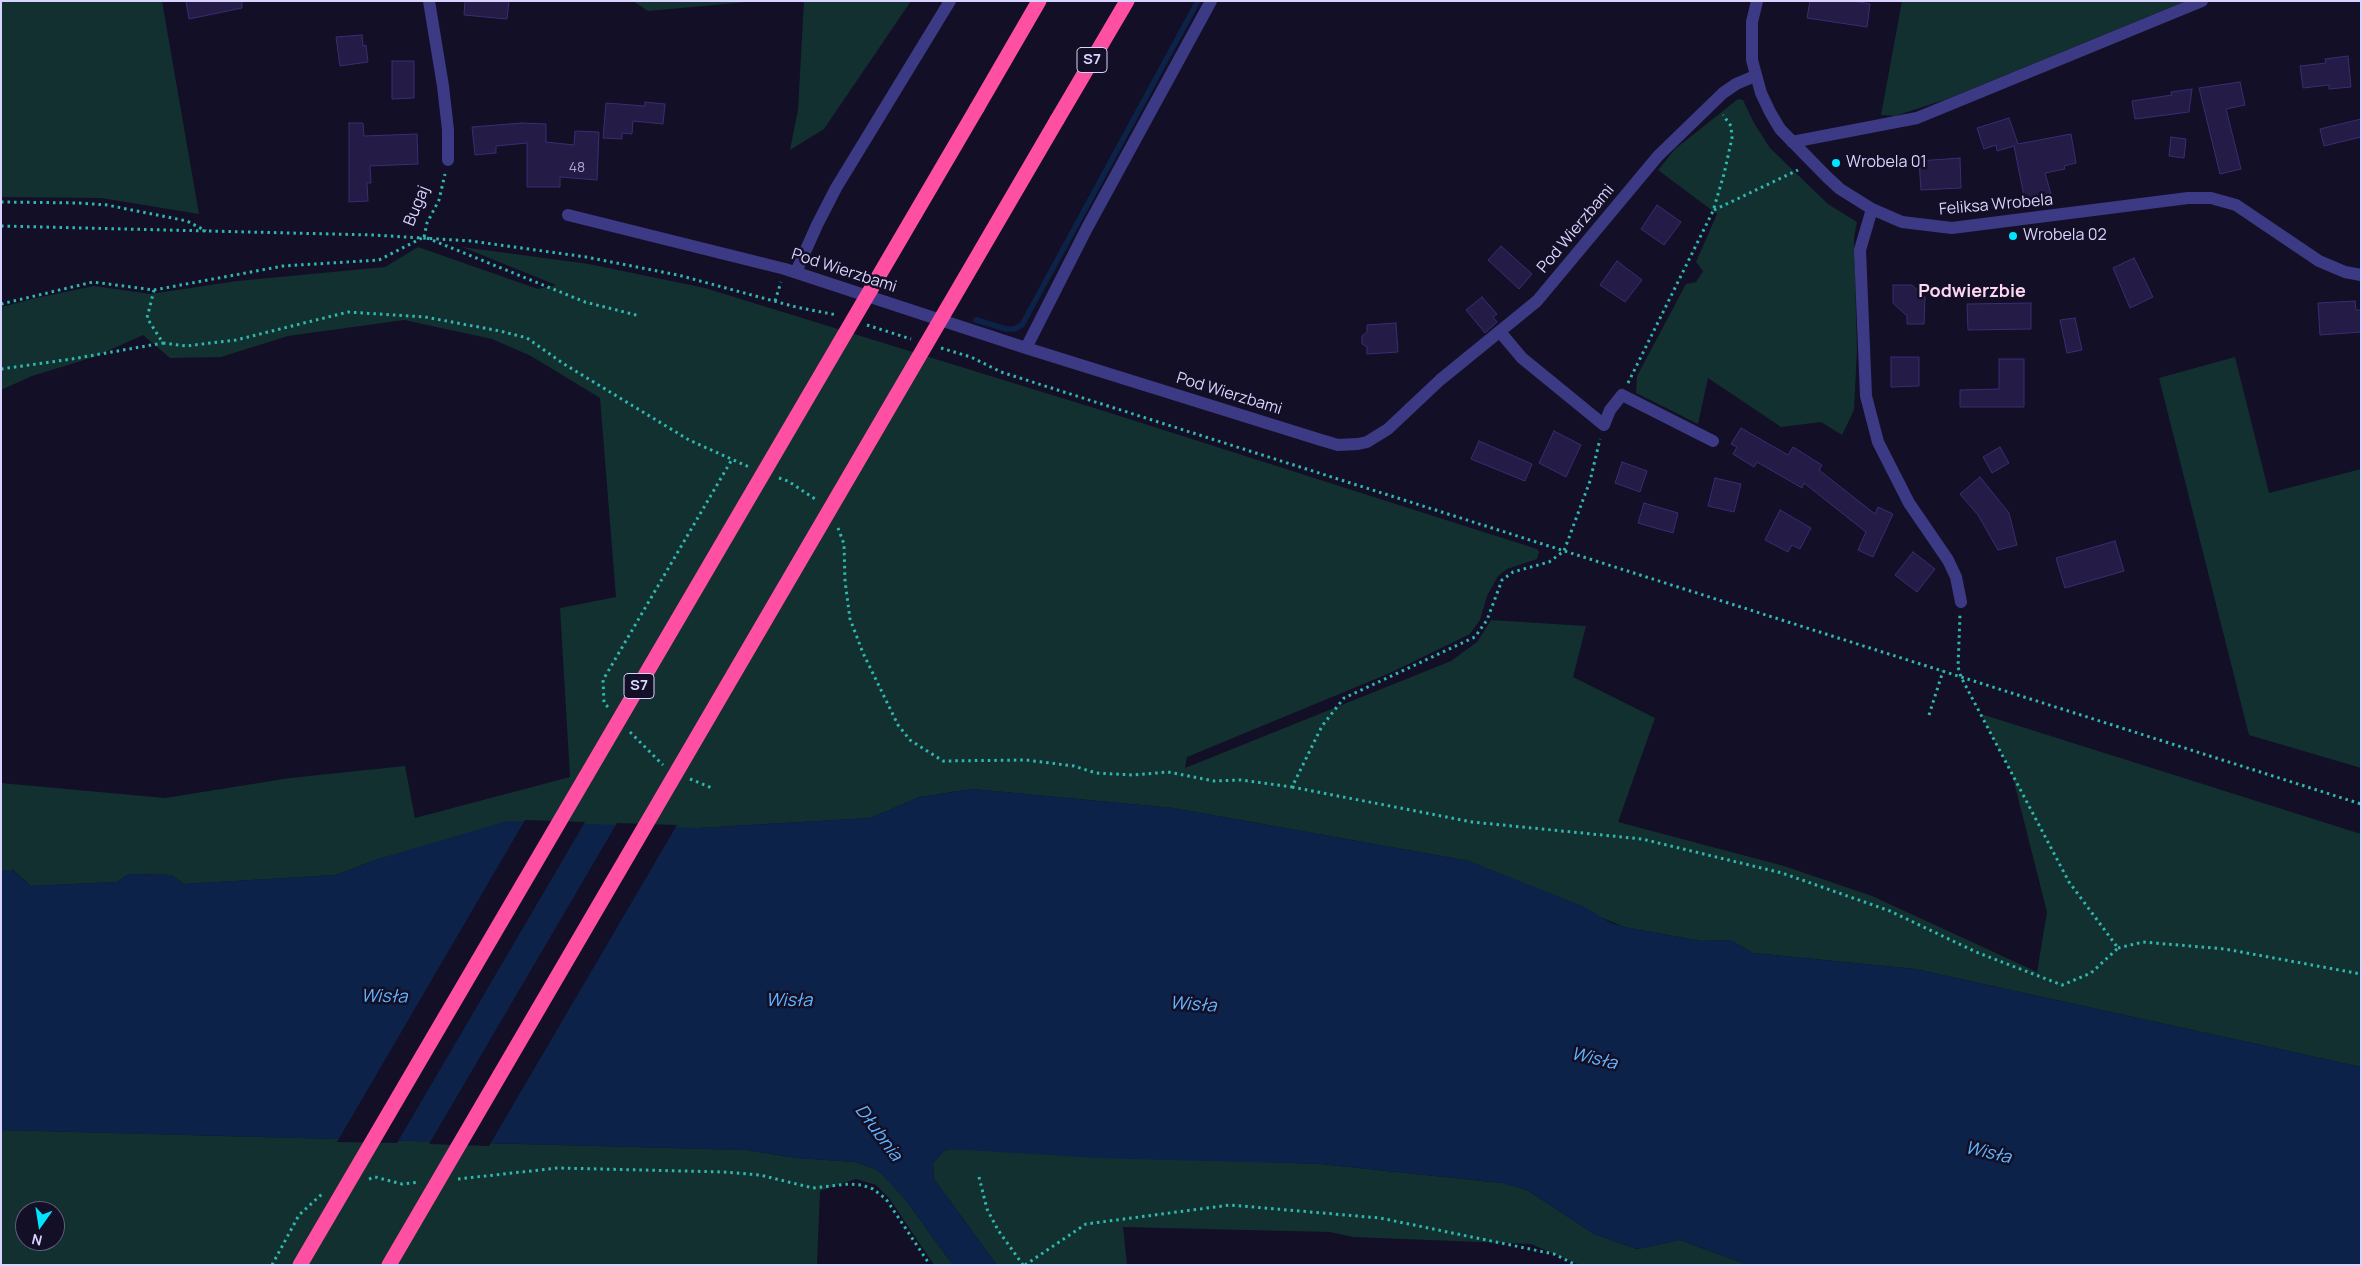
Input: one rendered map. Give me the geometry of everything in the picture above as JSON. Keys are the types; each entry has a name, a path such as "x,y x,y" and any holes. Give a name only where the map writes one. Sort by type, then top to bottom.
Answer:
{"highway":[{"name":"S7","path":"300,1265 1039,1"},
{"name":"S7","path":"389,1265 1126,1"}],"street":[{"path":"429,1 443,86 448,130 448,160"},
{"path":"796,272 836,188 950,1"},
{"path":"1026,348 1087,228 1211,1"},
{"name":"Feliksa Wrobela","path":"1757,1 1750,41 1755,76 1770,112 1780,129 1840,189 1872,209 1902,222 1952,228 2188,198 2211,198 2236,205 2319,262 2345,272 2361,275"},
{"path":"1792,142 1916,118 2202,1"},
{"name":"Pod Wierzbami","path":"568,215 796,272 1026,348 1321,440 1349,445 1367,442 1388,429 1440,380 1537,300 1658,156 1712,104 1736,84 1755,76"},
{"path":"1872,209 1860,250 1866,396 1878,442 1909,503 1948,560 1956,577 1961,602"},
{"path":"1500,332 1522,358 1604,425 1610,410 1622,395 1713,441"}],"path":[{"path":"1622,395 1713,211 1732,138 1731,126 1712,104"},
{"name":"Bugaj","path":"1,304 93,282 154,290 283,266 379,260 424,237 427,223 439,200 448,160"},
{"path":"1713,211 1798,170"},
{"path":"1,202 102,204 187,222 206,231"},
{"path":"1,226 424,237 503,245 586,257 678,275 843,317"},
{"path":"424,237 585,302 640,316"},
{"path":"775,301 782,278"},
{"path":"154,290 147,318 163,344"},
{"path":"1,369 163,344 186,346 236,340 348,312 425,317 527,338 564,364 689,440 731,461 755,469"},
{"path":"861,323 916,340"},
{"path":"934,346 971,357 1001,372 2361,804"},
{"path":"1292,787 1322,726 1344,698 1475,638 1487,620 1502,580 1513,572 1549,562 1564,551 1590,481 1604,425"},
{"path":"772,475 788,481 814,497 819,503"},
{"path":"835,521 844,544 845,581 850,619 863,653 898,725 910,740 943,761 1026,760 1074,766 1096,773 1133,775 1168,772 1214,781 1241,780 1292,787 1472,822 1642,839 1782,873 1890,911 1976,952 2062,985 2091,973 2118,948 2143,942 2224,949 2361,974"},
{"path":"1961,602 1958,667 1961,677 2069,882 2118,948"},
{"path":"1929,715 1943,672"},
{"path":"456,1180 558,1168 733,1172 760,1175 813,1188 862,1185 873,1189 886,1199 930,1265"},
{"path":"366,1179 375,1177 402,1184 429,1182"},
{"path":"979,1177 987,1209 998,1230 1024,1265 1086,1224 1230,1205 1380,1218 1554,1254 1576,1265"},
{"path":"272,1265 299,1215 326,1191"}],"green space":[{"path":"1,1 162,1 199,214 101,198 1,197"},
{"path":"633,1 759,1 648,11"},
{"path":"804,1 911,1 824,129 790,150 798,110"},
{"path":"1902,1 2186,1 1947,99 1895,116 1881,115"},
{"path":"1738,99 1743,100 1754,123 1770,148 1828,204 1857,222 1854,238 1857,350 1854,410 1842,435 1821,422 1781,427 1708,378 1698,424 1636,393 1637,376 1686,284 1696,282 1703,271 1696,262 1717,214 1658,170 1675,149"},
{"path":"418,247 538,289 556,285 462,247 589,264 705,288 1104,411 1537,549 1539,552 1537,559 1507,569 1498,576 1487,596 1480,620 1470,634 1390,673 1187,757 1185,768 1451,661 1477,642 1491,620 1586,626 1573,677 1655,718 1618,822 1784,866 1872,896 2037,972 2047,912 2012,774 1981,714 2361,834 2361,1067 1915,969 1753,953 1730,940 1701,941 1624,927 1469,861 1173,808 972,789 920,797 870,818 699,828 378,859 336,875 184,884 171,875 129,874 117,882 31,886 13,870 1,870 1,783 165,798 290,778 405,766 415,818 570,777 560,608 616,597 600,398 531,356 492,339 404,320 288,336 221,357 170,358 143,335 94,357 32,376 1,390 1,307 94,286 150,294 237,281 385,267"},
{"path":"2235,357 2269,493 2361,469 2361,768 2249,735 2159,378"},
{"path":"1,1130 746,1150 797,1158 855,1162 875,1169 882,1174 904,1198 953,1265 934,1265 889,1198 876,1185 856,1179 820,1191 817,1265 1,1265"},
{"path":"951,1149 1320,1164 1502,1183 1527,1190 1594,1234 1637,1249 1680,1240 1748,1265 1580,1265 1531,1244 1353,1237 1330,1232 1123,1227 1127,1265 997,1265 934,1179 933,1163 944,1151"}],"water":[{"path":"972,789 1173,808 1469,861 1585,907 1611,923 1624,927 1701,941 1730,940 1753,953 1915,969 2361,1067 2361,1265 1748,1265 1680,1240 1638,1249 1594,1234 1527,1190 1502,1183 1320,1164 1096,1158 951,1149 944,1151 933,1163 934,1179 997,1265 953,1265 904,1198 882,1174 875,1169 855,1162 797,1158 746,1150 1,1130 1,870 12,870 31,886 117,882 129,874 171,875 184,884 336,875 378,859 507,821 699,828 870,818 920,797"}],"pier":[{"path":"525,820 585,822 397,1143 337,1142"},
{"path":"617,823 677,825 489,1146 429,1144"}],"building":[{"path":"186,1 242,1 242,8 189,19"},
{"path":"465,1 509,1 507,19 464,15"},
{"path":"1810,1 1853,1 1870,4 1867,27 1807,18"},
{"path":"362,35 363,46 366,45 368,62 340,66 336,37"},
{"path":"2348,56 2351,87 2329,89 2329,85 2303,88 2300,66 2326,63 2325,59"},
{"path":"392,61 414,61 414,98 392,99"},
{"path":"2240,82 2245,105 2226,109 2241,169 2220,174 2199,88"},
{"path":"2192,89 2189,112 2135,119 2132,101 2172,95 2171,92"},
{"path":"645,102 665,104 663,124 633,121 632,134 622,133 622,139 603,138 606,103 645,106"},
{"path":"2009,118 2018,144 2071,134 2076,163 2064,166 2065,169 2045,173 2051,194 2025,201 2014,146 1997,151 1996,145 1984,149 1977,128"},
{"path":"2361,119 2361,137 2324,146 2320,129"},
{"path":"349,123 363,123 364,136 417,134 418,164 370,166 371,183 367,183 368,201 349,202"},
{"path":"522,123 546,124 546,142 574,145 575,131 599,132 597,180 560,177 560,187 527,187 527,143 496,146 496,153 475,155 472,127"},
{"path":"2171,137 2186,139 2184,158 2169,156"},
{"path":"1960,158 1961,188 1921,190 1919,161"},
{"path":"1657,205 1681,222 1664,245 1641,229"},
{"path":"1501,246 1532,274 1519,289 1488,260"},
{"path":"2134,258 2153,297 2130,308 2113,268"},
{"path":"1617,261 1642,280 1625,302 1600,285"},
{"path":"1893,285 1912,285 1925,297 1924,324 1907,324 1907,316 1893,303"},
{"path":"1482,297 1497,314 1493,317 1497,322 1485,333 1466,310"},
{"path":"2355,301 2356,310 2361,310 2361,332 2320,335 2318,303"},
{"path":"2031,303 2031,329 1968,330 1967,304"},
{"path":"2075,318 2082,350 2067,353 2060,320"},
{"path":"1396,323 1398,352 1367,354 1367,347 1362,344 1362,336 1367,332 1367,325"},
{"path":"1891,357 1919,357 1919,386 1891,387"},
{"path":"1999,359 2024,359 2024,407 1960,407 1960,390 1999,389"},
{"path":"1741,428 1788,455 1793,447 1822,465 1819,470 1875,514 1878,507 1893,514 1873,557 1858,550 1866,532 1804,483 1802,488 1757,462 1754,467 1733,454 1737,447 1731,444"},
{"path":"1554,431 1581,445 1566,477 1539,463"},
{"path":"1479,441 1532,464 1525,481 1471,459"},
{"path":"2000,447 2009,463 1992,473 1983,457"},
{"path":"1622,462 1647,471 1640,492 1615,483"},
{"path":"1980,477 2009,513 2017,545 1998,550 1978,515 1960,494"},
{"path":"1715,478 1741,484 1734,512 1708,506"},
{"path":"1644,503 1678,513 1673,533 1638,523"},
{"path":"1780,510 1811,528 1800,549 1792,545 1788,552 1765,540"},
{"path":"2115,541 2124,571 2065,588 2056,558"},
{"path":"1913,552 1935,569 1917,592 1895,575"}],"waterway":[{"path":"976,320 1006,329 1014,329 1022,325 1198,1"}],"place":[{"name":"Wrobela 01","path":"1836,163"},
{"name":"Wrobela 02","path":"2013,236"}],"district":[{"name":"Podwierzbie","path":"1972,292"}],"water label":[{"name":"Wisła","path":"384,997"},
{"name":"Wisła","path":"789,1001"},
{"name":"Wisła","path":"1193,1005"},
{"name":"Wisła","path":"1594,1059"},
{"name":"Dłubnia","path":"878,1133"},
{"name":"Wisła","path":"1988,1153"}]}
